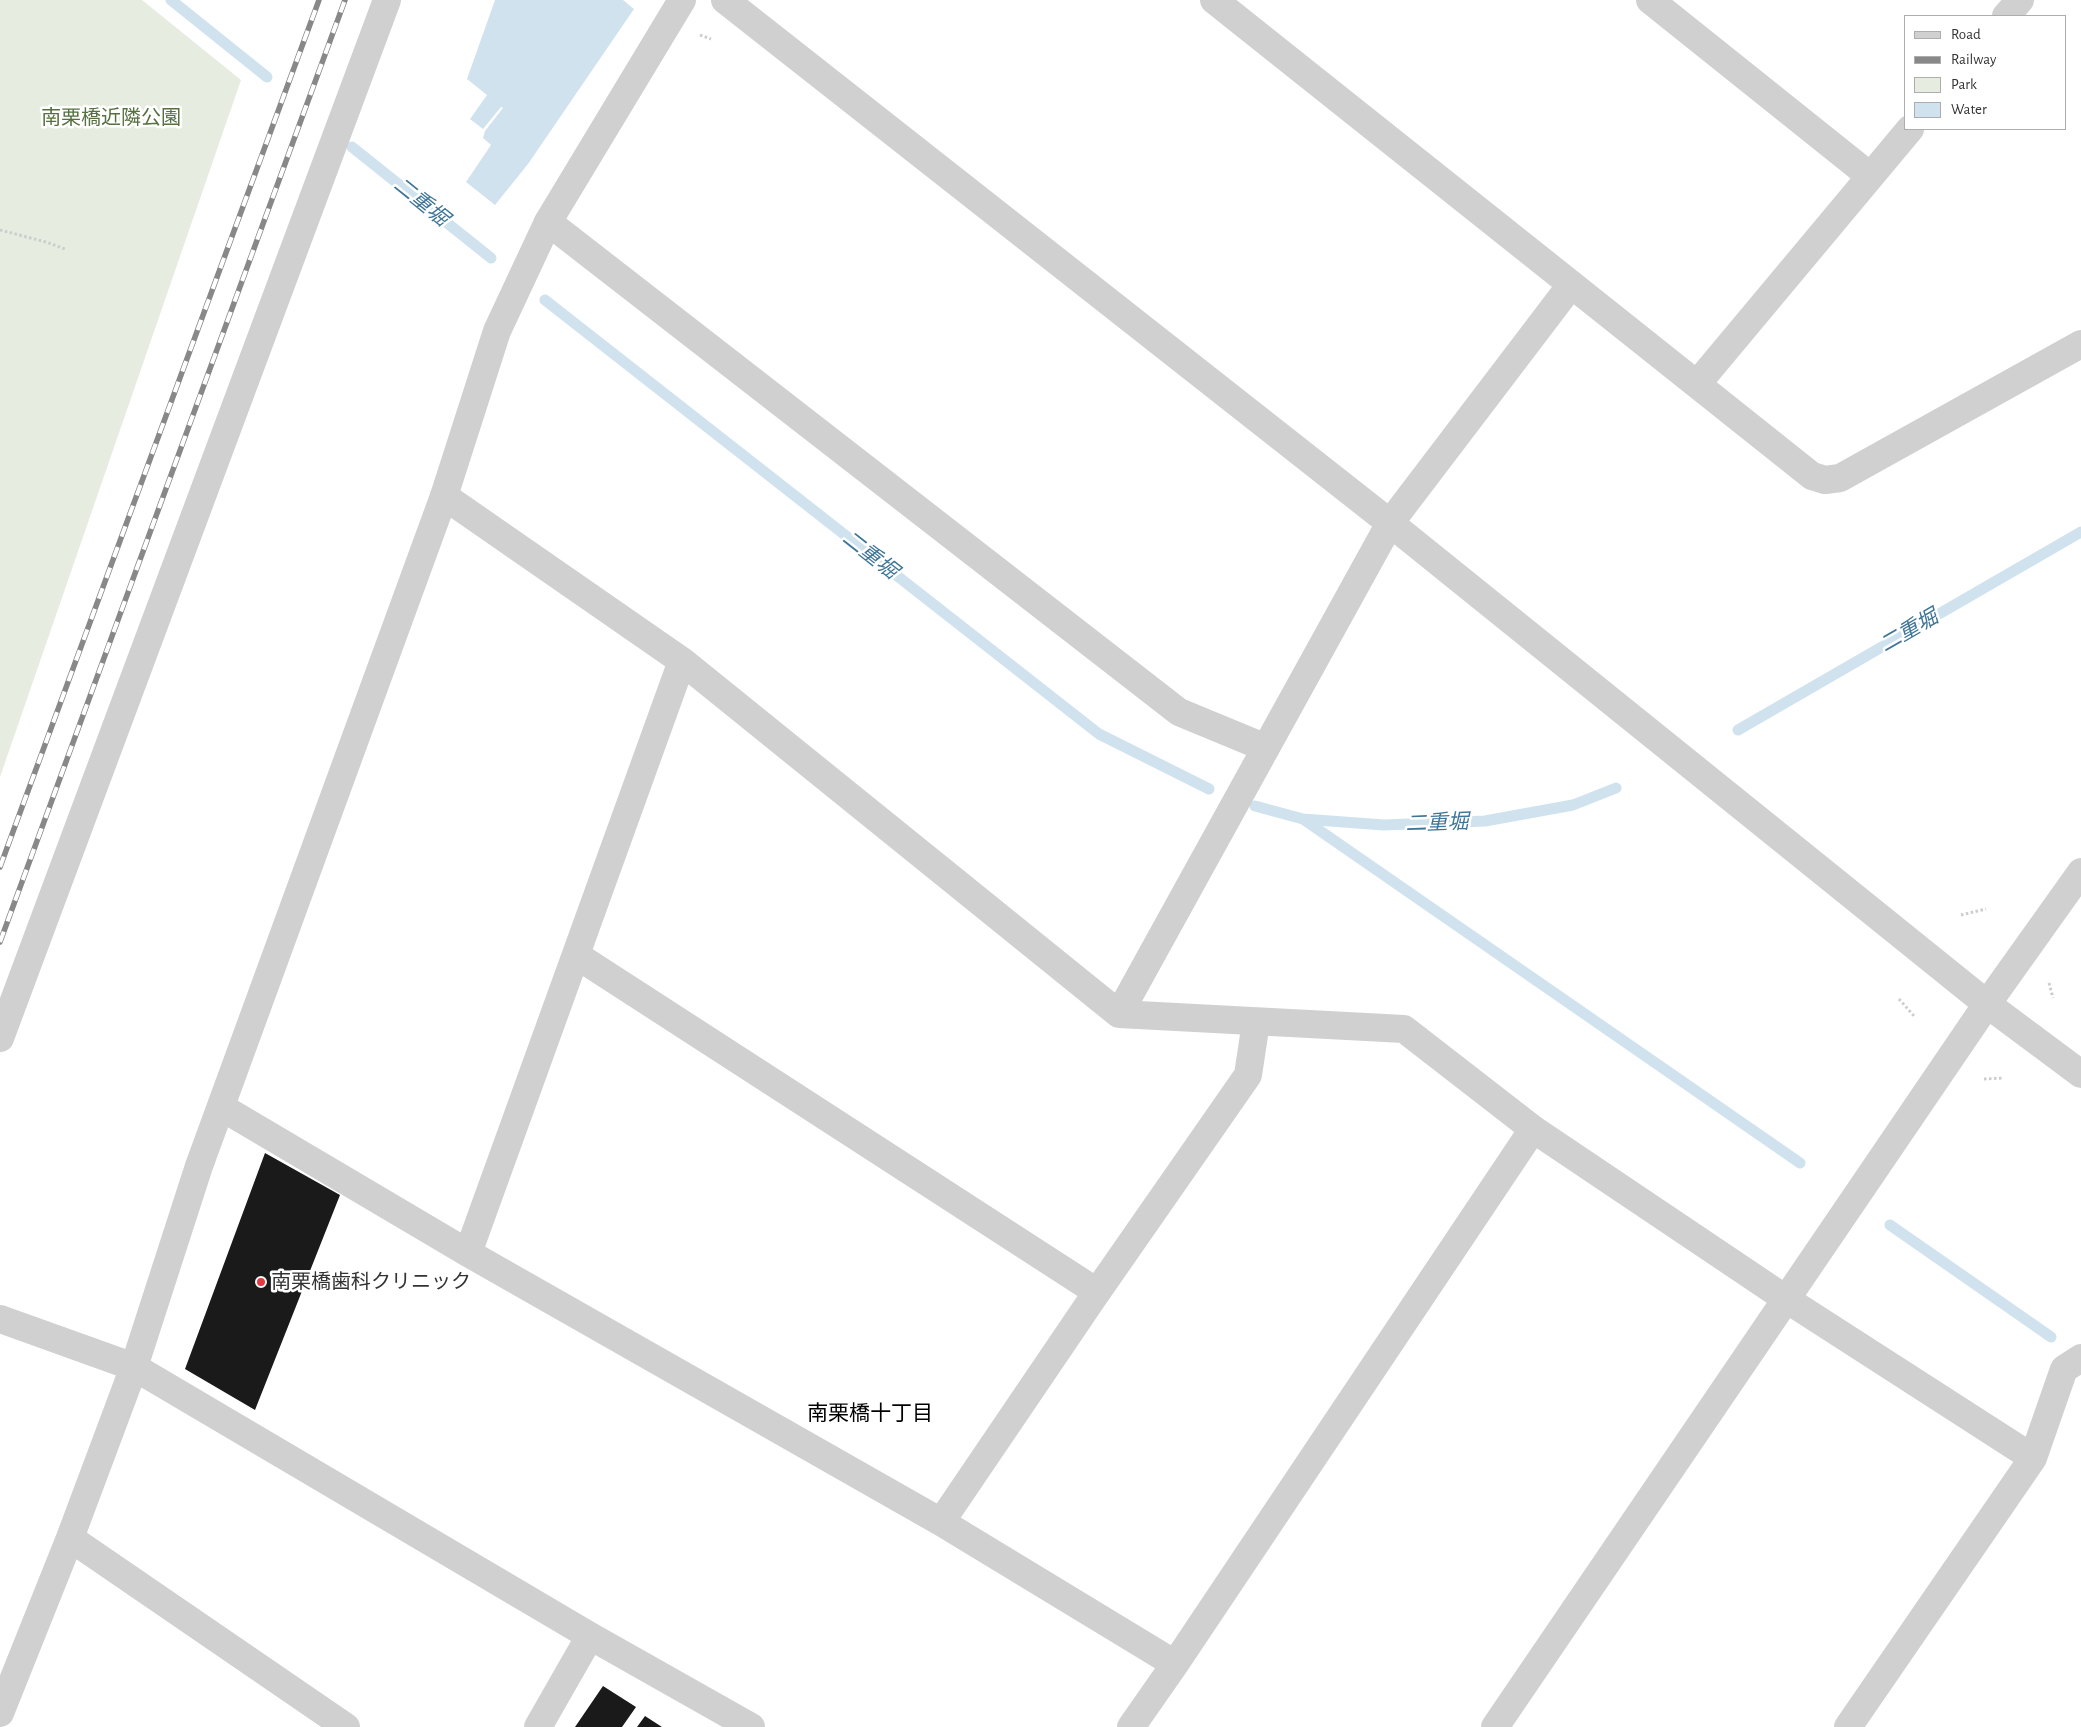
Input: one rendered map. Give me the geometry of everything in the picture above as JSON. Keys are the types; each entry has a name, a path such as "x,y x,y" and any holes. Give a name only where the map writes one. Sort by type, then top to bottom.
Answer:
{"street":[{"path":"0,1038 387,0"},
{"path":"0,1713 70,1538 134,1367 199,1166 444,496 497,331 548,222 682,0"},
{"path":"725,0 1390,523 1987,1004 2081,1074"},
{"path":"1214,0 1812,476 1825,480 1840,478 2081,344"},
{"path":"1650,0 1870,176"},
{"path":"2007,15 2020,0"},
{"path":"1697,384 1909,130"},
{"path":"548,222 1179,712 1266,748"},
{"path":"1119,1014 1390,523 1571,285"},
{"path":"444,496 682,661 1119,1014 1404,1029 1533,1129 1786,1299 2033,1458"},
{"path":"468,1253 682,661"},
{"path":"1495,1727 1987,1004 2081,872"},
{"path":"576,954 1097,1292"},
{"path":"941,1522 1097,1292 1248,1075 1256,1022"},
{"path":"221,1107 468,1253 941,1522 1175,1664"},
{"path":"1131,1727 1533,1129"},
{"path":"0,1318 134,1367 590,1636 751,1727"},
{"path":"1848,1727 2033,1458 2075,1369"},
{"path":"70,1538 346,1727"},
{"path":"538,1727 590,1636"}],"path":[{"path":"700,35 712,39"},
{"path":"0,230 65,250"},
{"path":"1961,915 1986,909"},
{"path":"2049,984 2053,998"},
{"path":"1898,999 1914,1016"},
{"path":"1984,1079 2004,1078"}],"green space":[{"name":"南栗橋近隣公園","path":"0,0 142,0 241,80 0,777"}],"water":[{"path":"495,0 623,0 634,9 528,164 495,205 466,182 491,145 483,138 485,131 503,108 501,107 483,129 470,119 487,95 467,79"}],"building":[{"name":"南栗橋歯科クリニック","path":"265,1153 340,1195 255,1410 185,1369"},
{"path":"603,1686 636,1707 622,1727 575,1727"},
{"path":"645,1716 662,1727 637,1727"}],"waterway":[{"name":"二重堀","path":"171,0 267,77"},
{"name":"二重堀","path":"352,147 491,258"},
{"name":"二重堀","path":"545,300 1099,734 1209,789"},
{"name":"二重堀","path":"1738,730 2081,532"},
{"name":"二重堀","path":"1255,806 1303,819 1384,825 1485,821 1573,805 1616,788"},
{"path":"1303,819 1800,1163"},
{"path":"1890,1225 2051,1337"}],"railway":[{"path":"0,867 319,0"},
{"path":"0,942 345,0"}],"place":[{"name":"南栗橋歯科クリニック","path":"261,1282"}],"district":[{"name":"南栗橋十丁目","path":"870,1414"}]}
